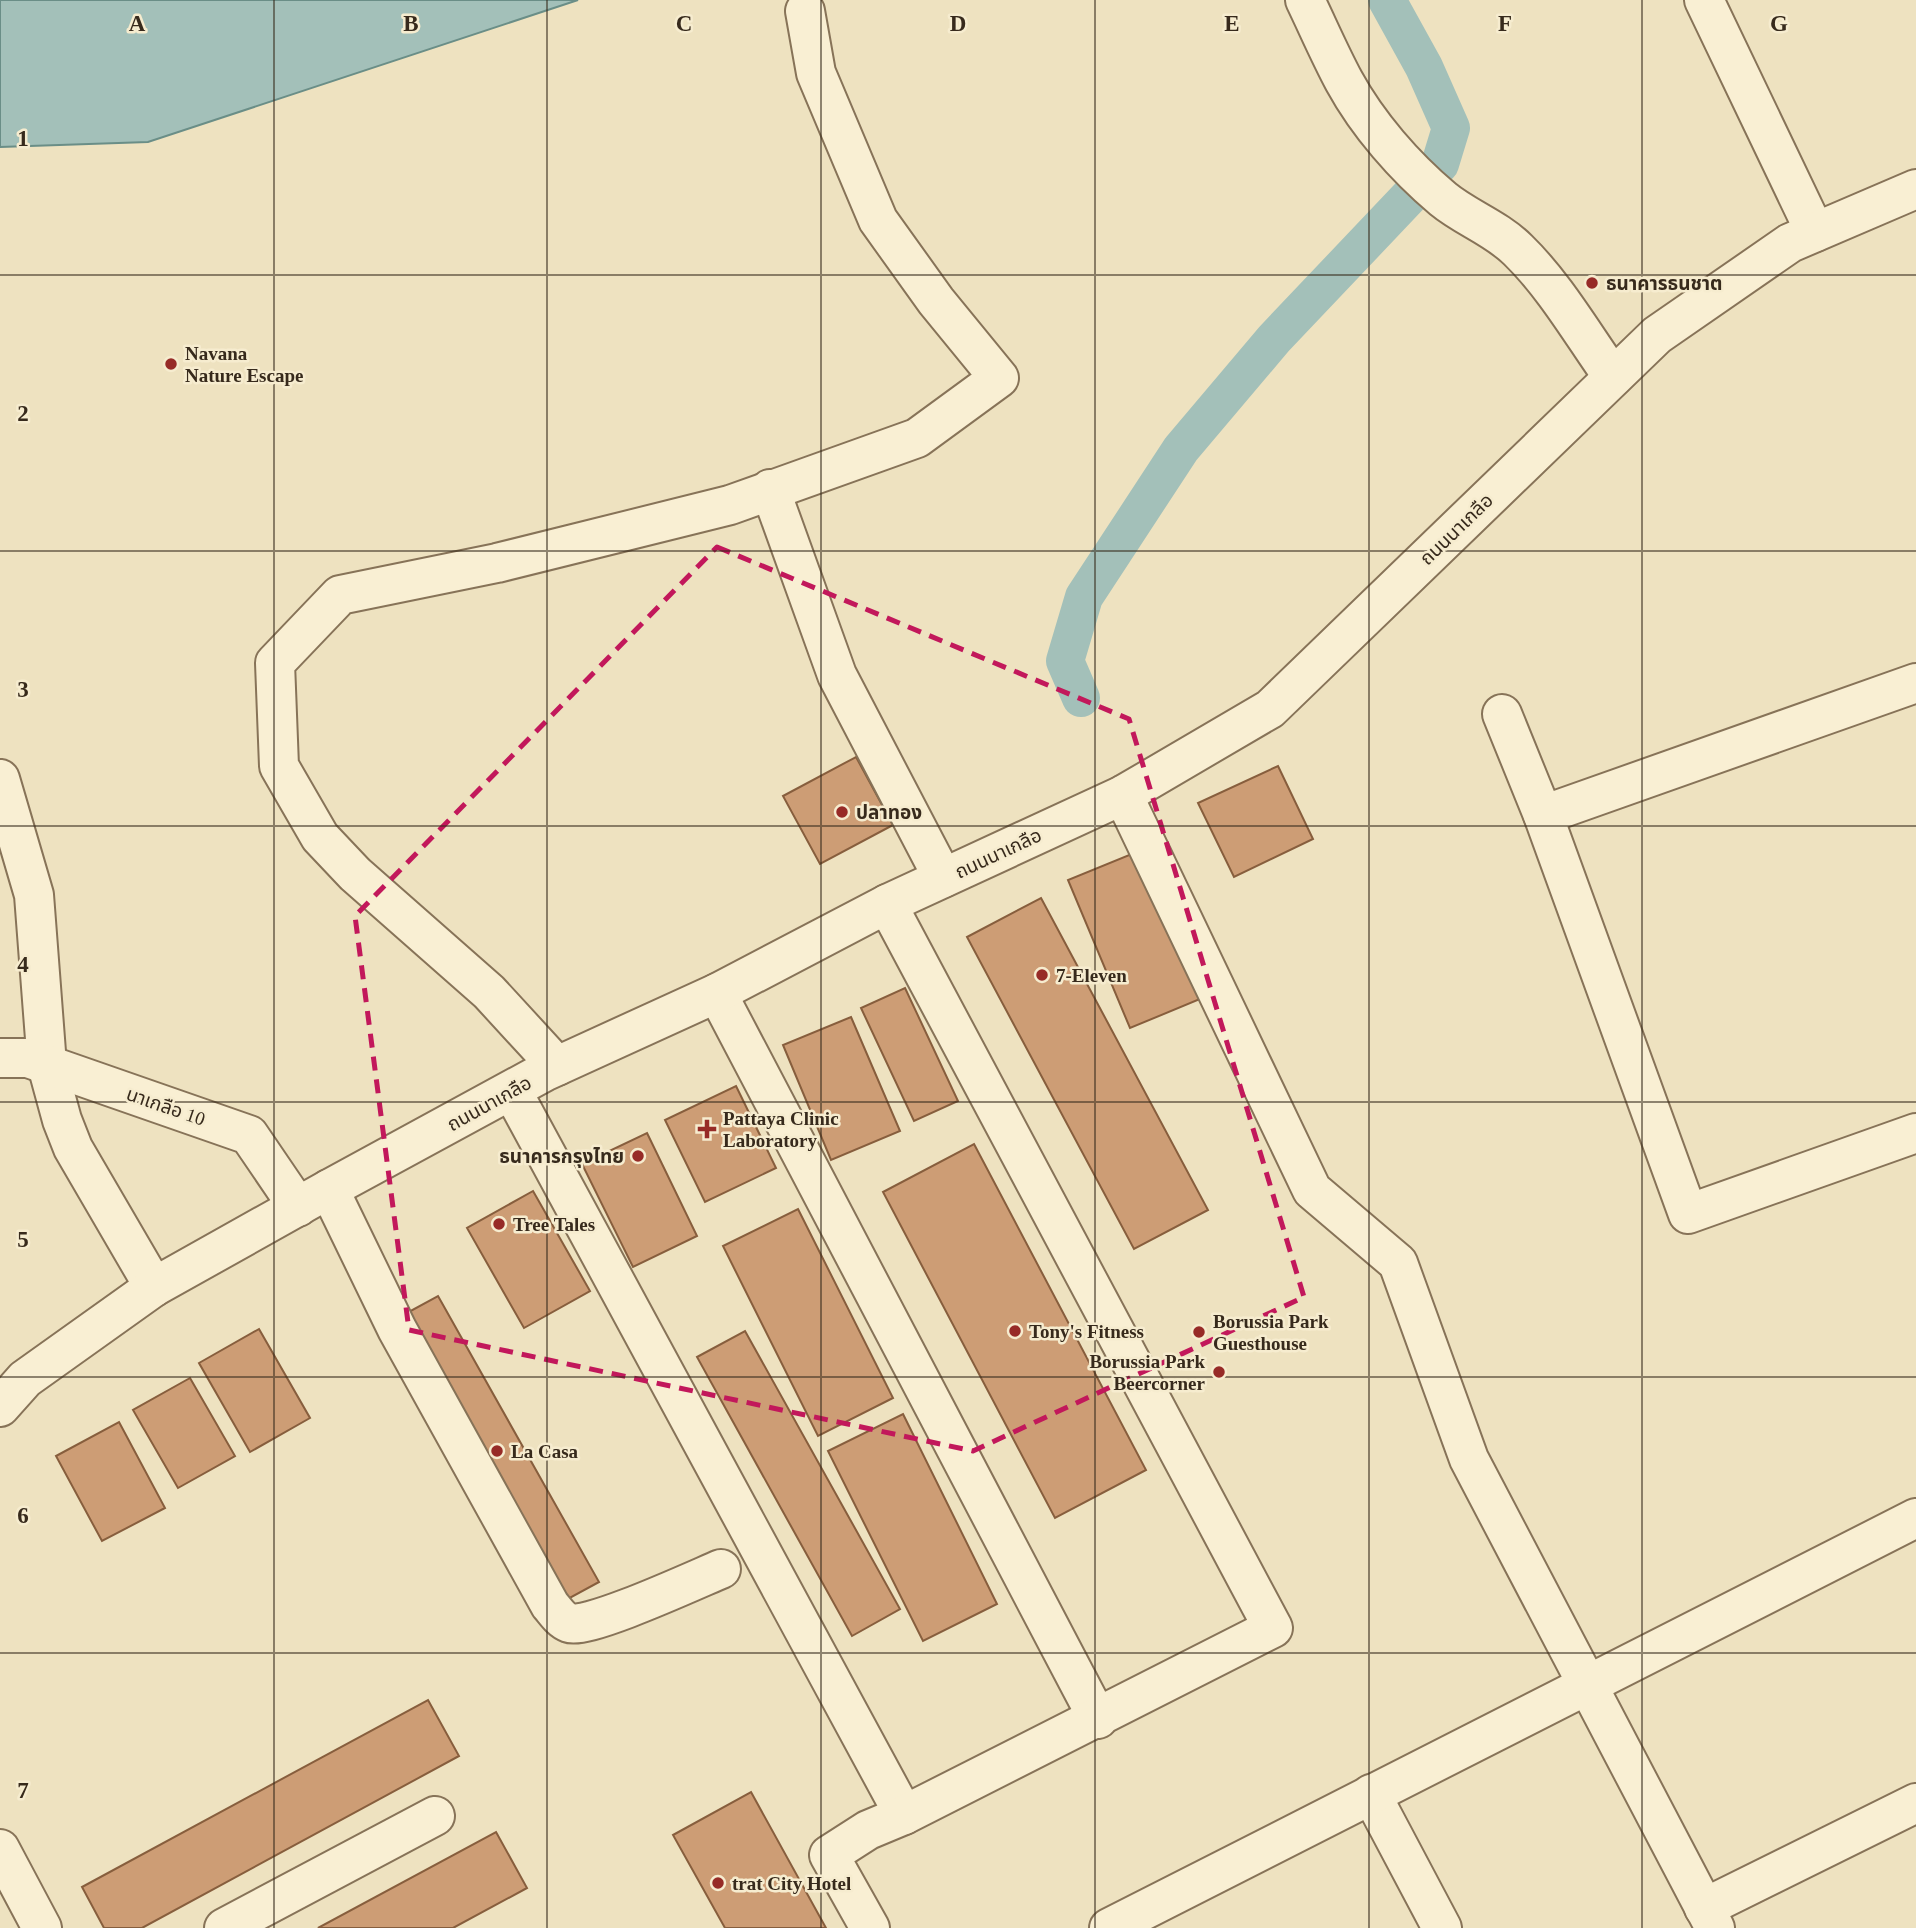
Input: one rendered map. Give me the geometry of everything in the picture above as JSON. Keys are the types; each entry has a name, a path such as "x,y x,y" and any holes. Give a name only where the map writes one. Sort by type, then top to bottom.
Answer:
{"street":[{"path":"1305,0 1345,83 1371,122 1431,187 1517,249 1541,275 1613,377"},
{"path":"1704,0 1815,232"},
{"path":"557,1066 489,992 355,874 320,837 279,766 275,663 340,595 497,563 730,505 917,438 999,378 936,301 878,220 817,73 805,11"},
{"name":"ถนนนาเกลือ","path":"0,1407 25,1378 154,1287 313,1198 557,1066 717,993 887,904 1123,795 1270,709 1657,335 1790,243 1916,188"},
{"path":"770,489 837,675 943,878"},
{"path":"1543,815 1916,683"},
{"path":"1502,714 1543,815 1688,1214 1916,1132"},
{"path":"0,779 15,878 34,895 47,1065 62,1120 73,1148 154,1287"},
{"path":"1123,795 1312,1190 1398,1263 1469,1460 1710,1918 1916,1803"},
{"path":"870,1928 829,1855 868,1830 904,1815 1273,1628 887,904"},
{"path":"717,993 1098,1718"},
{"name":"นาเกลือ 10","path":"0,1058 28,1058 249,1135 313,1198 397,1329 550,1605 571,1625 624,1610 721,1569"},
{"path":"512,1091 904,1815"},
{"path":"1109,1928 1167,1915 1371,1794 1916,1518"},
{"path":"1371,1794 1442,1928"},
{"path":"224,1928 435,1816"},
{"path":"0,1849 42,1928"}],"highlighted area":[{"path":"717,547 1129,719 1304,1297 973,1451 409,1330 355,916"}],"water":[{"path":"0,0 578,0 148,142 0,147"}],"building":[{"path":"856,757 893,825 820,864 783,796"},
{"path":"1278,766 1313,839 1234,877 1198,803"},
{"path":"1139,851 1200,999 1130,1028 1068,880"},
{"path":"1041,898 1208,1210 1134,1249 967,937"},
{"path":"905,988 958,1101 914,1121 861,1008"},
{"path":"851,1017 900,1131 831,1160 783,1045"},
{"path":"736,1086 776,1168 705,1202 665,1120"},
{"path":"647,1133 697,1236 633,1267 582,1164"},
{"name":"Tony's Fitness","path":"974,1144 1146,1470 1055,1518 883,1192"},
{"path":"533,1191 590,1291 524,1328 467,1228"},
{"path":"798,1209 893,1398 818,1436 723,1246"},
{"name":"La Casa","path":"438,1296 599,1582 555,1606 394,1320"},
{"path":"259,1329 310,1418 250,1452 199,1363"},
{"path":"745,1331 900,1609 852,1636 697,1357"},
{"path":"190,1378 235,1456 178,1488 133,1410"},
{"path":"903,1414 997,1604 923,1641 828,1451"},
{"path":"119,1422 165,1508 102,1541 56,1456"},
{"path":"428,1700 459,1756 142,1928 104,1928 82,1887"},
{"path":"751,1792 826,1928 725,1928 673,1835"},
{"path":"496,1832 527,1888 453,1928 318,1928"}],"waterway":[{"path":"1081,698 1065,661 1084,597 1181,449 1274,339 1440,164 1451,128 1424,67 1387,0"}],"place":[{"name":"ธนาคารธนชาต","path":"1592,283"},
{"name":"Navana Nature Escape","path":"171,364"},
{"name":"ปลาทอง","path":"842,812"},
{"name":"7-Eleven","path":"1042,975"},
{"name":"Pattaya Clinic Laboratory","path":"707,1129"},
{"name":"ธนาคารกรุงไทย","path":"638,1156"},
{"name":"Tree Tales","path":"499,1224"},
{"name":"Tony's Fitness","path":"1015,1331"},
{"name":"Borussia Park Guesthouse","path":"1199,1332"},
{"name":"Borussia Park Beercorner","path":"1219,1372"},
{"name":"La Casa","path":"497,1451"},
{"name":"trat City Hotel","path":"718,1883"}]}
